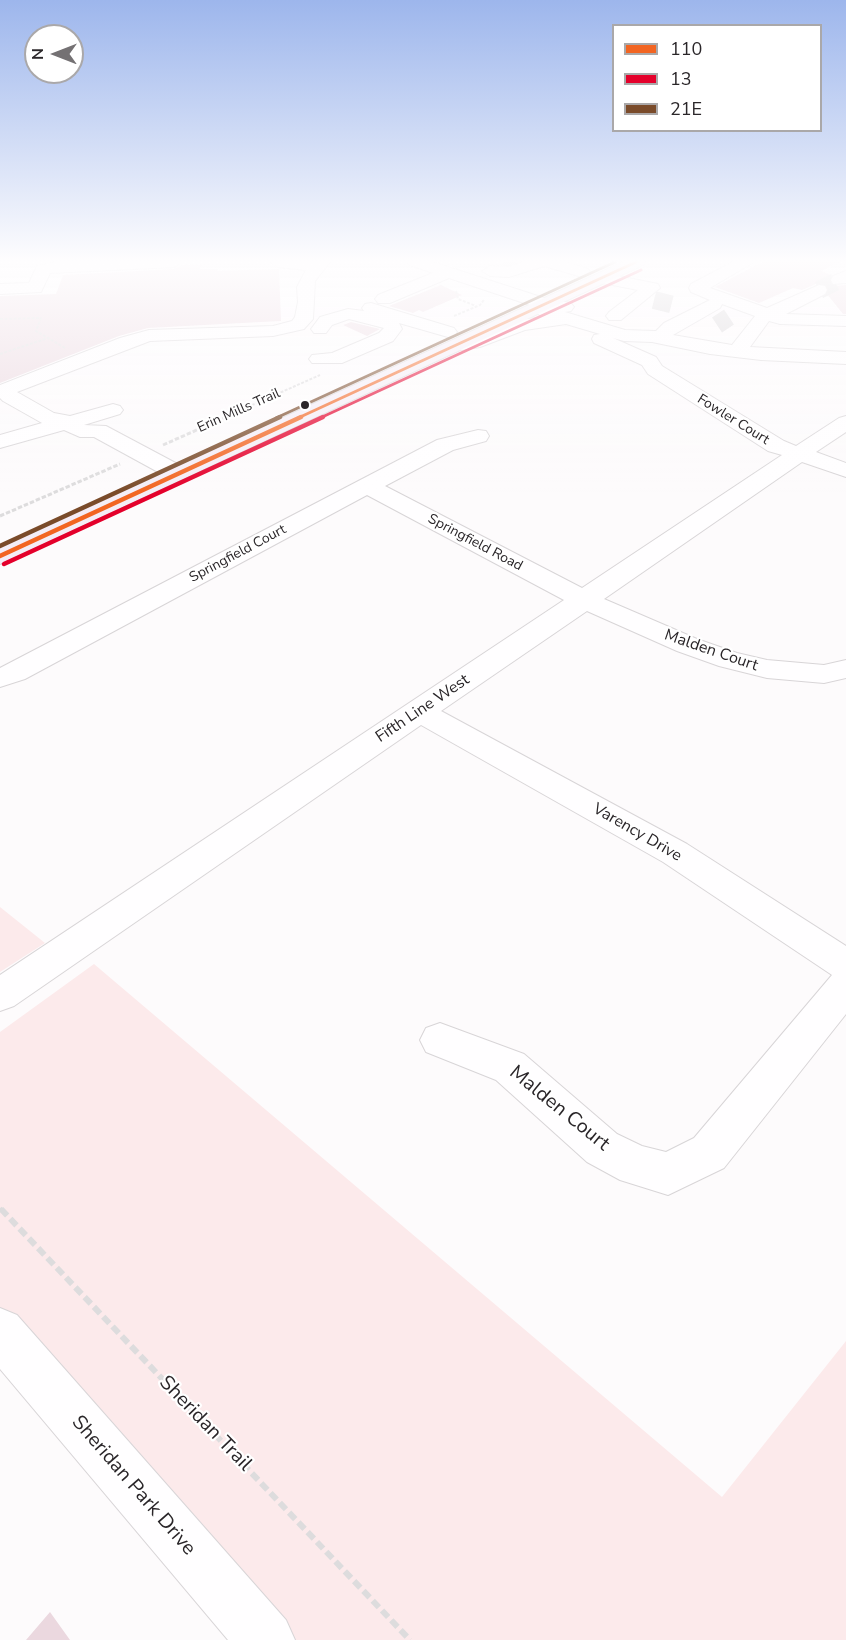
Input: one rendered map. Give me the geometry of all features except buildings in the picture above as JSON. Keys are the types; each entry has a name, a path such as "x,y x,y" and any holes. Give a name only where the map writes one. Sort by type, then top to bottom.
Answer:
{"main road":[{"path":"0,532 158,466 439,339"},
{"path":"0,556 158,466"}],"street":[{"path":"142,339 6,389 10,398 50,419 69,424 79,437 158,466"},
{"path":"323,366 382,339"},
{"name":"Fowler Court","path":"599,339 649,361 655,370 776,446 846,470"},
{"path":"665,339 737,351 846,358"},
{"path":"737,351 746,339"},
{"path":"807,356 846,368"},
{"path":"0,442 113,410"},
{"name":"Fifth Line West","path":"0,995 846,422"},
{"name":"Springfield Court","path":"0,678 15,673 445,445 478,435"},
{"name":"Springfield Road","path":"367,486 583,599"},
{"name":"Malden Court","path":"583,599 687,645 729,660 767,669 824,674 846,669"},
{"name":"Varency Drive","path":"420,712 675,853 846,965"},
{"name":"Malden Court","path":"440,1040 510,1067 602,1148 635,1165 668,1174 710,1153 846,986"},
{"name":"Sheridan Park Drive","path":"0,1332 266,1640"}],"path":[{"path":"0,354 46,339"},
{"path":"49,339 86,359"},
{"name":"Erin Mills Trail","path":"158,466 323,366"},
{"path":"0,516 116,466"},
{"name":"Sheridan Trail","path":"0,1208 410,1640"}],"shaded area":[{"path":"0,907 45,943 0,972"},
{"path":"94,964 722,1497 846,1341 846,1640 295,1640 0,1311 0,1032"}],"transit line":[{"name":"21E","path":"0,546 449,339"},
{"name":"110","path":"0,556 470,339"},
{"name":"13","path":"4,564 493,339"}]}
